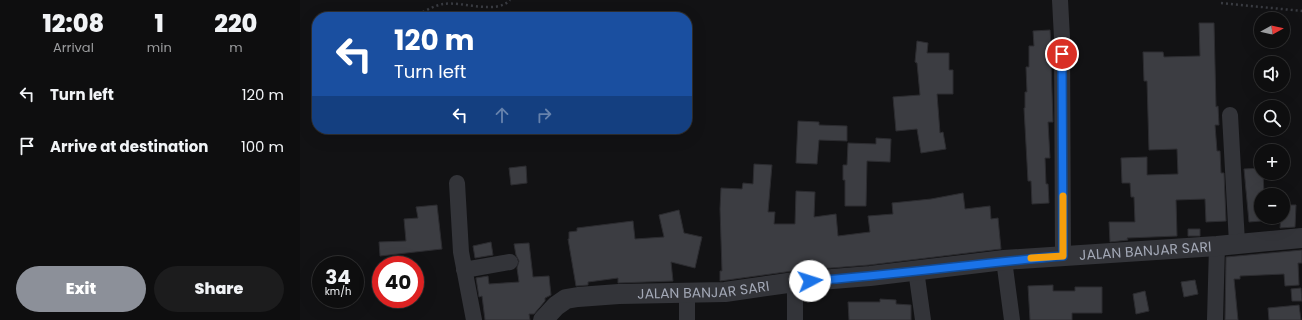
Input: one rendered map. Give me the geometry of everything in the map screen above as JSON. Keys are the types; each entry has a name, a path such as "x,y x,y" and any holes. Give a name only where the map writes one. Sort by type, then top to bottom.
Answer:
{"street":[{"path":"1060,0 1062,38 1063,256"},
{"path":"1230,115 1237,243"},
{"path":"457,182 461,252 474,320"},
{"name":"JALAN BANJAR SARI","path":"549,317 566,299 578,297 619,294 725,292 795,282 870,276 1004,260 1217,246 1302,238"},
{"path":"1215,320 1217,246"},
{"path":"1004,260 1012,320"},
{"path":"464,270 510,262"},
{"path":"916,270 923,320"},
{"path":"795,282 795,320"},
{"path":"687,293 687,320"}],"path":[{"path":"424,12 443,4 492,7 504,6 510,0"},
{"path":"1221,3 1302,11"}],"building":[{"path":"1199,23 1214,23 1216,107 1218,106 1219,125 1215,125 1217,151 1220,151 1221,173 1224,173 1226,221 1206,222 1205,199 1176,200 1177,236 1127,238 1128,240 1110,242 1109,222 1135,222 1134,197 1131,197 1130,183 1122,183 1121,158 1147,157 1147,175 1178,174 1177,149 1149,150 1147,81 1144,81 1143,52 1163,52 1164,57 1200,56"},
{"path":"1050,30 1053,63 1051,63 1053,122 1048,122 1050,158 1045,158 1046,184 1048,184 1049,203 1032,204 1031,181 1028,181 1024,108 1025,92 1027,92 1026,67 1029,67 1029,46 1034,46 1033,31"},
{"path":"917,41 928,43 927,53 949,53 949,70 953,70 953,94 937,94 940,133 943,132 946,149 921,153 917,129 896,131 893,97 920,95 917,63 915,62"},
{"path":"798,121 819,122 819,125 847,126 847,141 819,140 817,164 796,163"},
{"path":"876,138 891,139 890,162 867,161 866,206 845,206 845,180 843,180 843,165 847,165 848,143 876,144"},
{"path":"754,164 772,165 768,212 775,212 774,224 795,224 796,191 815,192 814,217 836,214 838,236 870,232 868,216 893,214 892,203 931,199 963,193 965,209 990,206 991,219 998,218 1001,249 869,265 793,271 720,281 720,271 722,271 720,209 721,188 742,189 743,183 753,184"},
{"path":"526,166 527,183 511,185 509,168"},
{"path":"1254,168 1254,180 1263,180 1264,188 1254,188 1254,222 1249,222 1244,169"},
{"path":"437,205 442,249 380,256 379,242 406,241 404,219 418,218 416,207"},
{"path":"1290,205 1296,205 1295,227 1280,228 1280,224 1290,224"},
{"path":"679,210 684,233 702,237 695,268 671,262 673,281 618,283 618,278 588,282 588,285 576,286 568,239 569,232 577,231 577,228 633,221 635,239 664,237 659,215"},
{"path":"1188,229 1200,229 1200,236 1188,236"},
{"path":"491,242 493,255 475,258 473,246"},
{"path":"529,243 533,277 549,276 551,295 545,298 545,301 534,314 529,314 530,320 485,320 482,296 479,297 476,278 488,276 489,284 519,282 517,268 519,261 514,244"},
{"path":"1302,250 1302,263 1298,263 1299,285 1285,286 1284,274 1240,276 1240,279 1234,279 1238,320 1225,320 1226,257"},
{"path":"1195,280 1198,294 1184,297 1181,282"},
{"path":"1053,285 1053,291 1075,291 1075,287 1102,287 1102,313 1072,313 1072,320 1030,320 1028,286"},
{"path":"1301,288 1302,301 1292,301 1291,289"},
{"path":"1145,291 1149,311 1136,314 1133,294"},
{"path":"880,299 896,300 896,304 911,305 911,320 849,320 848,302 880,302"},
{"path":"1299,305 1301,320 1269,320 1268,308"}],"slow traffic":[{"path":"1031,258 1063,256 1063,196"}],"route":[{"path":"810,281 870,276 1004,260 1063,256 1062,54"}]}
